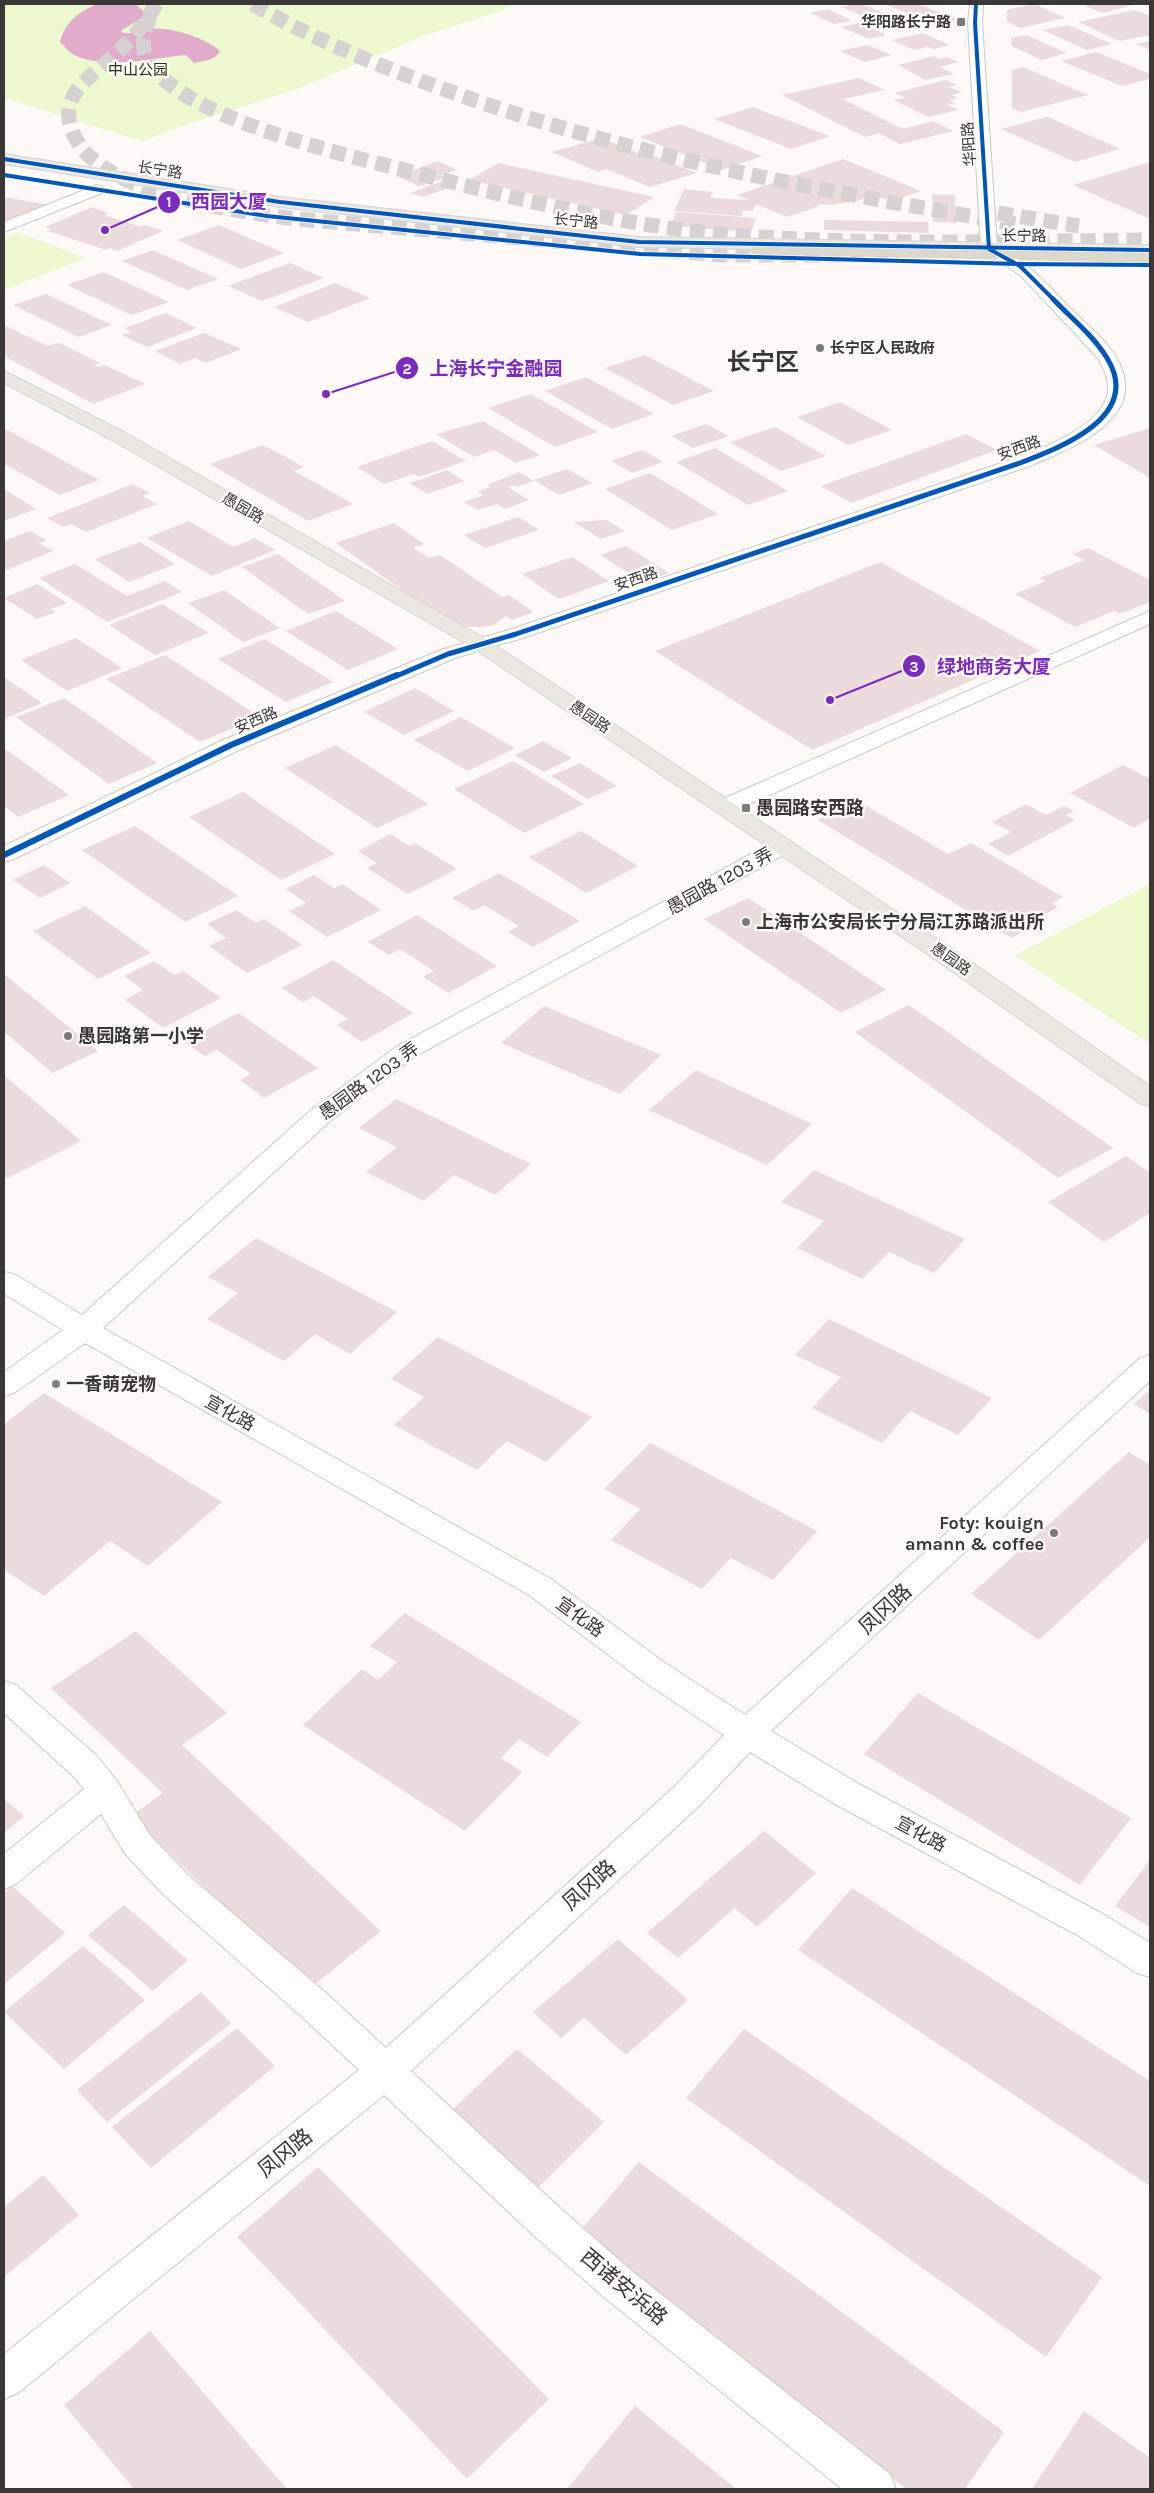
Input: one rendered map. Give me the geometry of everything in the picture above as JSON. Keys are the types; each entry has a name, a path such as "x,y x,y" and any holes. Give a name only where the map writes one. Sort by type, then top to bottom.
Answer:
{"highway":[{"path":"759,250 1003,256 1150,257"}],"main road":[{"name":"长宁路","path":"4,160 280,202 639,242 1003,256 1150,265"},
{"name":"长宁路","path":"4,175 267,216 640,254 1003,256 1150,250"},
{"name":"愚园路","path":"4,376 118,436 482,645 942,953 1150,1098"}],"street":[{"name":"华阳路","path":"976,4 975,23 1003,256"},
{"path":"4,227 97,190"},
{"name":"安西路","path":"4,855 231,745 415,667 1020,463 1077,438 1099,421 1112,405 1117,390 1115,375 1104,355 1089,336 1003,256"},
{"path":"724,807 1150,617"},
{"name":"愚园路 1203 弄","path":"4,1386 82,1330 320,1116 405,1052 783,846"},
{"name":"宣化路","path":"4,1281 82,1330 540,1587 654,1672 747,1733 845,1793 1091,1925 1150,1962"},
{"name":"凤冈路","path":"4,2379 386,2071 686,1797 747,1733 1150,1365"},
{"name":"西诸安浜路","path":"4,1694 85,1766 105,1791 138,1845 177,1886 243,1942 386,2071 619,2285 875,2489"},
{"path":"4,1874 105,1791"}],"green space":[{"name":"中山公园","path":"4,4 515,4 498,12 423,36 297,89 173,129 142,141 4,98"},
{"path":"18,232 85,258 4,290 4,238"},
{"path":"1150,884 1150,1044 1015,955"}],"shaded area":[{"path":"98,4 135,4 146,13 145,16 121,32 131,33 166,29 196,37 220,51 212,58 194,63 186,55 129,62 100,62 74,55 60,42 62,35 74,18"}],"building":[{"path":"862,4 884,13 866,17 841,7"},
{"path":"885,4 918,4 959,20 935,26"},
{"path":"1034,4 1065,18 1020,28 1007,21 1007,10"},
{"path":"1092,4 1136,4 1103,13 1085,6"},
{"path":"828,9 852,21 834,24 810,13"},
{"path":"1135,10 1150,16 1150,35 1120,41 1078,22"},
{"path":"890,16 917,28 899,32 873,20"},
{"path":"859,23 885,34 883,35 885,36 869,39 841,27"},
{"path":"1068,25 1112,44 1087,50 1043,30"},
{"path":"923,33 949,45 934,49 927,47 914,50 892,40"},
{"path":"1026,35 1067,53 1041,60 1012,46 1011,38"},
{"path":"1150,41 1150,50 1136,44"},
{"path":"867,45 892,55 865,62 840,51"},
{"path":"1096,52 1150,74 1150,79 1122,86 1061,61"},
{"path":"934,56 939,59 947,57 958,62 940,67 954,74 925,80 898,65"},
{"path":"1023,67 1088,95 1021,112 1012,108 1012,70"},
{"path":"859,78 885,90 843,99 903,129 933,121 953,131 900,144 879,133 865,137 782,95"},
{"path":"945,80 957,85 949,87 962,92 951,95 958,98 950,100 955,103 947,105 958,110 928,117 894,100 906,98 895,93"},
{"path":"753,107 830,136 791,149 714,119"},
{"path":"1046,117 1120,149 1075,162 1001,129"},
{"path":"677,125 683,125 762,156 722,170 640,137"},
{"path":"601,138 645,156 654,156 697,173 650,187 606,169 598,172 552,152"},
{"path":"843,159 921,191 891,201 873,195 857,201 831,205 820,204 817,205 820,206 787,217 756,204 753,211 743,211 741,216 674,211 684,189 713,192 710,198 749,200 737,195"},
{"path":"438,161 457,170 441,175 446,178 419,186 396,176"},
{"path":"1150,162 1150,219 1073,185"},
{"path":"498,163 654,197 626,215 469,180"},
{"path":"443,181 456,185 423,197 410,193"},
{"path":"932,194 955,195 956,223 933,222"},
{"path":"4,197 50,205 4,223"},
{"path":"92,207 108,213 104,215 141,227 145,225 163,231 117,251 110,248 106,250 48,231 51,229 45,227"},
{"path":"676,212 756,218 751,232 671,226"},
{"path":"824,220 928,222 929,233 824,230"},
{"path":"219,225 284,253 241,269 177,240"},
{"path":"153,250 218,279 187,290 122,261"},
{"path":"290,263 324,278 262,301 228,286"},
{"path":"104,272 169,302 132,315 67,285"},
{"path":"335,283 370,298 308,322 274,307"},
{"path":"46,294 112,325 79,337 13,305"},
{"path":"166,313 197,328 147,347 122,335 132,332 125,328"},
{"path":"4,325 47,346 60,343 100,363 94,365 99,367 105,365 145,384 93,404 4,356"},
{"path":"204,333 241,349 206,363 195,358 181,364 155,351"},
{"path":"645,355 714,391 673,405 605,368"},
{"path":"586,377 654,414 612,429 545,391"},
{"path":"531,394 598,432 555,447 488,408"},
{"path":"840,402 892,430 848,445 797,417"},
{"path":"483,421 540,455 516,463 494,450 474,457 436,434"},
{"path":"706,424 729,436 693,448 671,436"},
{"path":"775,427 826,456 781,471 730,442"},
{"path":"4,428 99,480 60,495 4,464"},
{"path":"1150,428 1150,478 1094,445"},
{"path":"966,434 997,450 851,503 821,486"},
{"path":"432,441 466,461 419,477 414,474 384,484 357,467"},
{"path":"263,445 304,467 294,471 353,504 308,521 210,464"},
{"path":"715,448 788,491 748,505 676,462"},
{"path":"642,450 663,462 632,473 611,461"},
{"path":"567,469 592,483 559,495 534,480"},
{"path":"447,470 464,481 427,494 410,483"},
{"path":"519,472 534,481 517,487 513,485 508,487 529,500 505,509 497,504 478,510 464,502 483,495 478,492 490,487 487,485"},
{"path":"650,473 718,514 672,530 605,489"},
{"path":"133,484 150,493 143,496 157,504 86,532 71,524 63,527 47,518"},
{"path":"4,489 36,509 4,521"},
{"path":"518,517 539,530 485,548 464,535"},
{"path":"607,520 624,531 601,539 574,522"},
{"path":"189,521 233,547 255,538 275,550 212,576 147,538"},
{"path":"394,523 424,544 413,548 429,558 440,555 502,597 509,595 533,612 512,620 506,616 494,625 458,627 440,617 336,543"},
{"path":"30,531 46,540 39,543 53,551 4,571 4,541"},
{"path":"140,542 175,564 129,582 95,559"},
{"path":"626,546 669,573 643,582 600,555"},
{"path":"1088,548 1150,580 1150,602 1120,614 1114,611 1075,627 1015,594 1046,581 1040,578 1084,560 1073,554"},
{"path":"278,554 345,601 308,614 242,567"},
{"path":"572,557 609,581 559,599 522,574"},
{"path":"880,562 1040,651 812,750 655,651"},
{"path":"75,564 127,596 165,581 182,592 107,622 39,578"},
{"path":"37,584 67,603 51,609 56,612 37,619 4,598"},
{"path":"224,590 280,628 243,642 188,603"},
{"path":"162,604 209,633 155,655 109,625"},
{"path":"336,611 398,649 348,670 286,631"},
{"path":"76,638 122,668 67,691 21,660"},
{"path":"265,639 333,682 286,702 218,659"},
{"path":"165,655 260,717 200,742 106,679"},
{"path":"4,677 42,703 4,719"},
{"path":"415,688 454,711 404,735 364,712"},
{"path":"64,698 157,763 109,784 16,717"},
{"path":"461,717 515,748 468,771 414,740"},
{"path":"543,741 572,758 544,772 515,755"},
{"path":"336,745 428,804 377,828 285,768"},
{"path":"4,748 69,795 18,817 4,806"},
{"path":"513,761 584,804 524,833 454,789"},
{"path":"580,763 617,786 588,799 551,776"},
{"path":"1123,765 1150,779 1150,818 1134,828 1070,793"},
{"path":"243,792 335,854 281,880 189,817"},
{"path":"858,801 948,854 971,843 1063,897 1052,903 1058,907 1043,915 1048,918 1012,938 818,820"},
{"path":"1026,804 1046,815 1064,806 1074,811 1066,815 1075,820 1008,856 988,844 1011,832 992,822"},
{"path":"135,826 238,896 185,922 82,850"},
{"path":"581,831 638,866 586,893 529,857"},
{"path":"390,834 409,846 415,843 457,869 408,894 367,868 377,863 358,851"},
{"path":"44,865 70,883 40,898 13,880"},
{"path":"499,873 580,921 533,947 508,932 519,926 484,905 474,911 452,898"},
{"path":"314,875 334,888 342,884 381,910 327,937 289,911 306,903 286,889"},
{"path":"748,898 886,990 841,1013 704,919"},
{"path":"85,906 151,953 98,979 33,931"},
{"path":"236,910 256,923 264,919 302,945 247,973 209,946 226,938 207,924"},
{"path":"417,915 497,966 448,993 423,977 434,971 400,949 389,955 368,942"},
{"path":"333,960 413,1013 362,1042 337,1025 348,1019 314,996 303,1002 282,988"},
{"path":"154,961 175,975 183,971 221,998 163,1028 125,1000 143,990 124,976"},
{"path":"4,974 98,1051 53,1073 4,1032"},
{"path":"909,1005 1113,1148 1058,1178 855,1032"},
{"path":"544,1006 661,1055 620,1094 501,1043"},
{"path":"238,1013 318,1068 264,1098 240,1080 251,1074 217,1050 205,1056 184,1042"},
{"path":"696,1070 812,1124 767,1165 649,1110"},
{"path":"4,1075 81,1141 7,1178 4,1175"},
{"path":"396,1099 531,1164 495,1195 454,1175 424,1201 366,1172 397,1147 359,1128"},
{"path":"1126,1156 1150,1173 1150,1213 1104,1242 1048,1202"},
{"path":"814,1170 965,1239 934,1273 889,1252 862,1279 797,1248 824,1221 781,1202"},
{"path":"256,1238 397,1312 350,1354 315,1334 284,1361 207,1319 238,1293 208,1277"},
{"path":"829,1319 992,1398 958,1435 910,1411 882,1443 812,1408 841,1377 795,1355"},
{"path":"438,1337 592,1417 546,1462 507,1441 477,1470 394,1425 424,1397 391,1379"},
{"path":"1150,1390 1150,1414 1134,1404"},
{"path":"44,1393 222,1502 148,1566 110,1541 44,1596 4,1570 4,1424"},
{"path":"650,1443 817,1531 773,1580 731,1558 702,1589 611,1540 640,1509 604,1489"},
{"path":"1129,1452 1150,1465 1150,1537 1039,1640 971,1594"},
{"path":"405,1613 581,1722 547,1757 519,1739 501,1758 522,1772 465,1831 303,1725 362,1669 378,1680 397,1662 370,1646"},
{"path":"136,1631 227,1713 182,1745 381,1931 309,1989 131,1816 163,1793 51,1688"},
{"path":"918,1693 1131,1818 1080,1885 864,1754"},
{"path":"4,1799 24,1816 4,1833"},
{"path":"764,1831 816,1873 757,1927 735,1908 678,1958 647,1933"},
{"path":"1150,1860 1150,1927 1115,1906"},
{"path":"12,1886 65,1933 4,1984 4,1893"},
{"path":"852,1888 1150,2081 1150,2186 798,1950"},
{"path":"124,1905 188,1960 153,1991 88,1935"},
{"path":"618,1939 688,2000 626,2055 584,2018 561,2038 533,2012"},
{"path":"83,1946 145,2000 64,2069 4,2012"},
{"path":"201,1992 231,2023 107,2122 77,2090"},
{"path":"237,2028 275,2066 151,2168 112,2127"},
{"path":"744,2029 1102,2277 1046,2357 686,2098"},
{"path":"517,2049 604,2122 536,2190 449,2113"},
{"path":"639,2162 1004,2432 965,2489 906,2489 576,2236"},
{"path":"318,2167 549,2399 467,2479 237,2237"},
{"path":"43,2175 79,2215 4,2277 4,2207"},
{"path":"150,2331 287,2489 134,2489 64,2405"},
{"path":"635,2406 736,2489 567,2489"},
{"path":"1084,2411 1150,2458 1150,2489 1032,2489"}],"tunnel":[{"path":"156,4 147,20 130,40 76,91 71,102 69,122 75,137 90,157 113,173 174,197 241,211 296,219 721,255 899,255"},
{"path":"253,4 318,38 386,67 503,110 575,131 647,151 794,184 1016,224"},
{"path":"150,17 144,38 147,59 165,80 193,100 228,117 268,132 348,156 571,210 691,231 836,241 1150,240"},
{"path":"998,213 1079,226"}],"cycle path":[{"path":"976,4 975,23 989,249"},
{"path":"4,159 280,202 639,242 989,249 1150,250"},
{"path":"4,175 267,216 640,254 1018,264 1150,265"},
{"path":"4,855 231,745 448,654 516,634 1020,463 1051,451 1086,432 1100,420 1111,406 1117,391 1115,375 1107,358 1095,342 1020,266 989,249"}],"place":[{"name":"华阳路长宁路","path":"961,22"},
{"name":"西园大厦","path":"105,230"},
{"name":"长宁区人民政府","path":"820,348"},
{"name":"上海长宁金融园","path":"326,394"},
{"name":"绿地商务大厦","path":"830,700"},
{"name":"愚园路安西路","path":"746,808"},
{"name":"上海市公安局长宁分局江苏路派出所","path":"746,922"},
{"name":"愚园路第一小学","path":"68,1036"},
{"name":"一香萌宠物","path":"56,1384"},
{"name":"Foty: kouign amann & coffee","path":"1054,1533"}],"district":[{"name":"长宁区","path":"763,362"}]}
